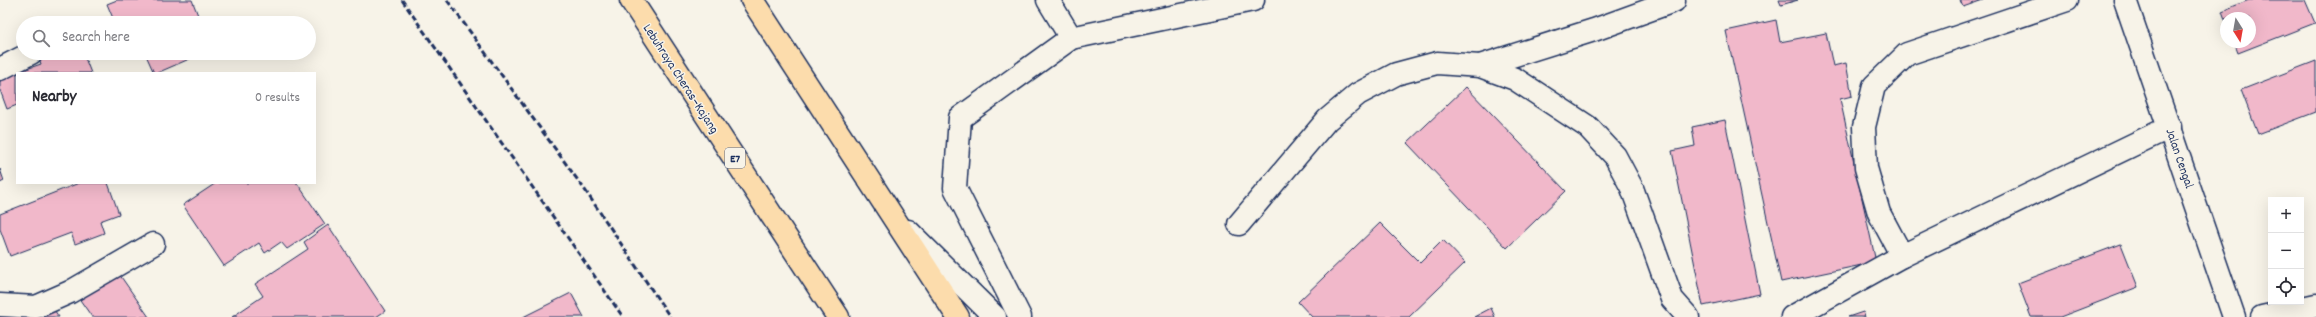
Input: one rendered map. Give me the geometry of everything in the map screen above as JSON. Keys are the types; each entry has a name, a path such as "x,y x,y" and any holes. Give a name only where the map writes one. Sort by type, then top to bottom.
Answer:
{"highway":[{"name":"Lebuhraya Cheras–Kajang","path":"632,0 838,317"},
{"path":"752,0 958,317"}],"street":[{"path":"1048,0 1071,38"},
{"path":"1020,317 955,188 960,118 1071,38 1253,0"},
{"path":"1902,256 1879,213 1866,168 1864,127 1874,86 1907,54 2067,0"},
{"name":"Jalan Cengal","path":"2125,0 2170,127 2234,317"},
{"path":"1480,66 1594,30 1674,1"},
{"path":"0,69 17,60"},
{"path":"1239,224 1327,120 1358,94 1396,74 1437,63 1480,66 1515,79 1588,127 1615,156 1632,188 1672,299 1688,317"},
{"path":"1792,317 1902,256 2170,127"},
{"path":"889,212 995,317"},
{"path":"0,305 36,307 70,292 153,244"},
{"path":"2262,317 2316,305"}],"building":[{"path":"117,0 192,0 198,16 112,16 107,4"},
{"path":"1779,0 1798,0 1781,5"},
{"path":"1960,0 1983,0 1963,7"},
{"path":"2249,0 2305,0 2315,23 2256,46 2256,12 2222,11"},
{"path":"1776,20 1780,42 1826,33 1833,66 1846,63 1852,96 1840,99 1876,262 1781,282 1726,31"},
{"path":"2236,48 2251,48 2238,53"},
{"path":"40,60 86,60 91,72 18,72 41,64"},
{"path":"148,60 187,60 159,72 154,72"},
{"path":"2316,61 2316,112 2258,134 2241,90"},
{"path":"0,70 15,73 16,105 7,109 0,90"},
{"path":"1466,87 1566,191 1507,248 1407,143"},
{"path":"1725,120 1760,294 1703,306 1672,151 1695,146 1692,127"},
{"path":"0,169 4,181 0,183"},
{"path":"76,184 108,184 119,214 100,221 104,233 75,244 71,233 10,256 0,229 0,214"},
{"path":"214,184 298,184 325,224 287,249 281,242 265,253 259,243 224,266 183,205"},
{"path":"1380,223 1420,263 1443,240 1465,263 1409,317 1312,317 1298,302"},
{"path":"328,225 385,311 376,317 232,317 263,296 255,284 308,249 304,242"},
{"path":"2121,244 2138,287 2060,317 2031,317 2018,283"},
{"path":"110,261 149,317 92,317 71,287"},
{"path":"571,293 584,317 523,317"},
{"path":"50,304 59,317 31,317"},
{"path":"1491,308 1495,317 1474,317"},
{"path":"1863,312 1865,317 1848,317"}],"railway":[{"path":"402,0 623,317"},
{"path":"447,0 585,190 670,317"}]}
